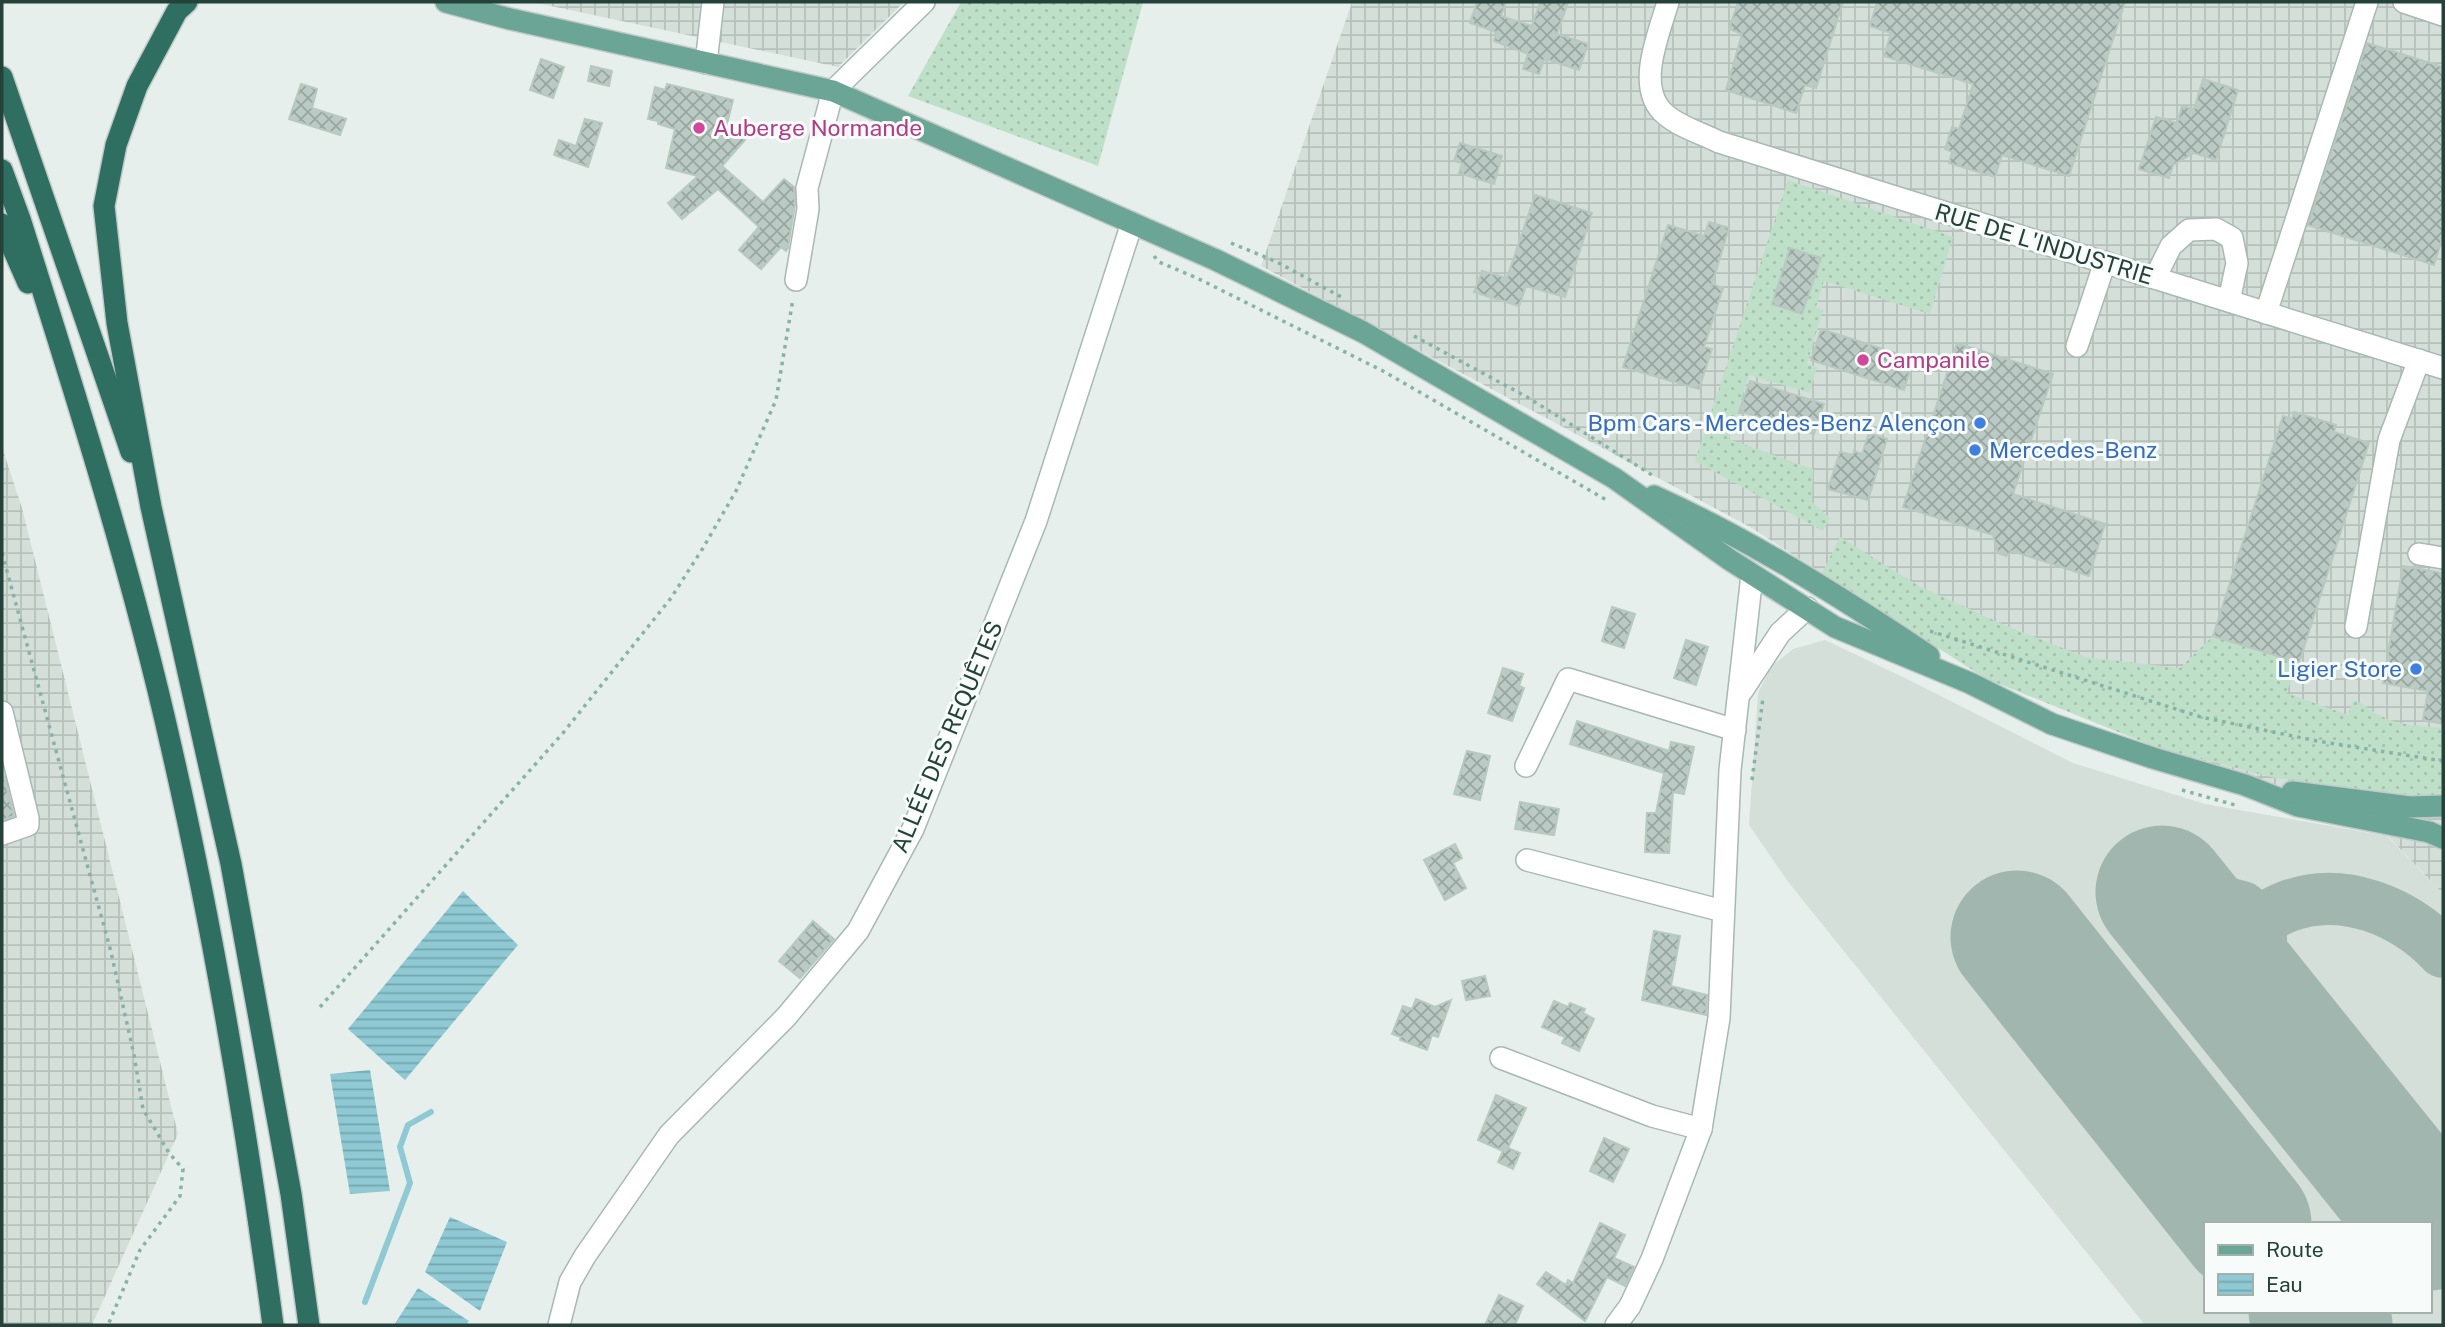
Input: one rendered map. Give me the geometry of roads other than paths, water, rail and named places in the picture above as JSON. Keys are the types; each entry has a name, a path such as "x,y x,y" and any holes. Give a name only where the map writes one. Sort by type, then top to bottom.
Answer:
{"highway":[{"path":"187,2 177,11 136,86 116,145 104,206 117,323 151,507 234,877 291,1194 309,1325"},
{"path":"2,77 110,396 151,507"},
{"path":"2,170 20,219 115,526 171,743 205,903 258,1210 274,1325"},
{"path":"2,223 72,384"}],"main road":[{"path":"446,2 510,19 832,91 1216,260 1363,332 1614,478 1752,575 1835,627 1970,683 2052,723 2153,758 2245,785 2298,806 2429,832 2443,838"},
{"path":"1614,478 1725,530 1836,595 1970,683"},
{"path":"1752,575 1763,562 1820,595 1836,595"},
{"path":"2245,785 2410,807 2443,806"}],"street":[{"path":"706,62 713,2"},
{"path":"796,279 808,209 807,188 832,91 924,2"},
{"name":"RUE DE L'INDUSTRIE","path":"1668,2 1649,66 1654,103 1667,116 1719,142 2443,368"},
{"path":"2266,313 2367,2"},
{"path":"2404,2 2443,15"},
{"name":"ALLÉE DES REQUÊTES","path":"559,1325 570,1282 584,1256 669,1135 786,1017 858,931 913,829 1036,521 1139,226"},
{"path":"2155,278 2171,246 2189,230 2216,229 2232,238 2237,263 2229,301"},
{"path":"2077,346 2105,262"},
{"path":"2356,627 2389,440 2419,360"},
{"path":"2418,554 2443,558"},
{"path":"1616,1325 1630,1306 1652,1259 1701,1129 1719,1018 1730,770 1752,575"},
{"path":"1739,696 1780,633 1807,608"},
{"path":"1526,766 1568,679 1735,730"},
{"path":"2,712 28,825 2,834"},
{"path":"1527,860 1723,911"},
{"path":"1501,1058 1652,1116 1701,1129"}],"water":[{"path":"463,891 518,945 405,1080 348,1029"},
{"path":"370,1070 390,1191 350,1194 330,1074"},
{"path":"450,1217 507,1242 480,1311 425,1272"},
{"path":"418,1288 469,1321 466,1325 394,1325"}],"waterway":[{"path":"365,1302 410,1183 400,1147 408,1125 431,1112"}],"place":[{"name":"Auberge Normande","path":"699,128"},
{"name":"Campanile","path":"1863,360"},
{"name":"Bpm Cars - Mercedes-Benz Alençon","path":"1980,423"},
{"name":"Mercedes-Benz","path":"1975,450"},
{"name":"Ligier Store","path":"2416,669"}]}
